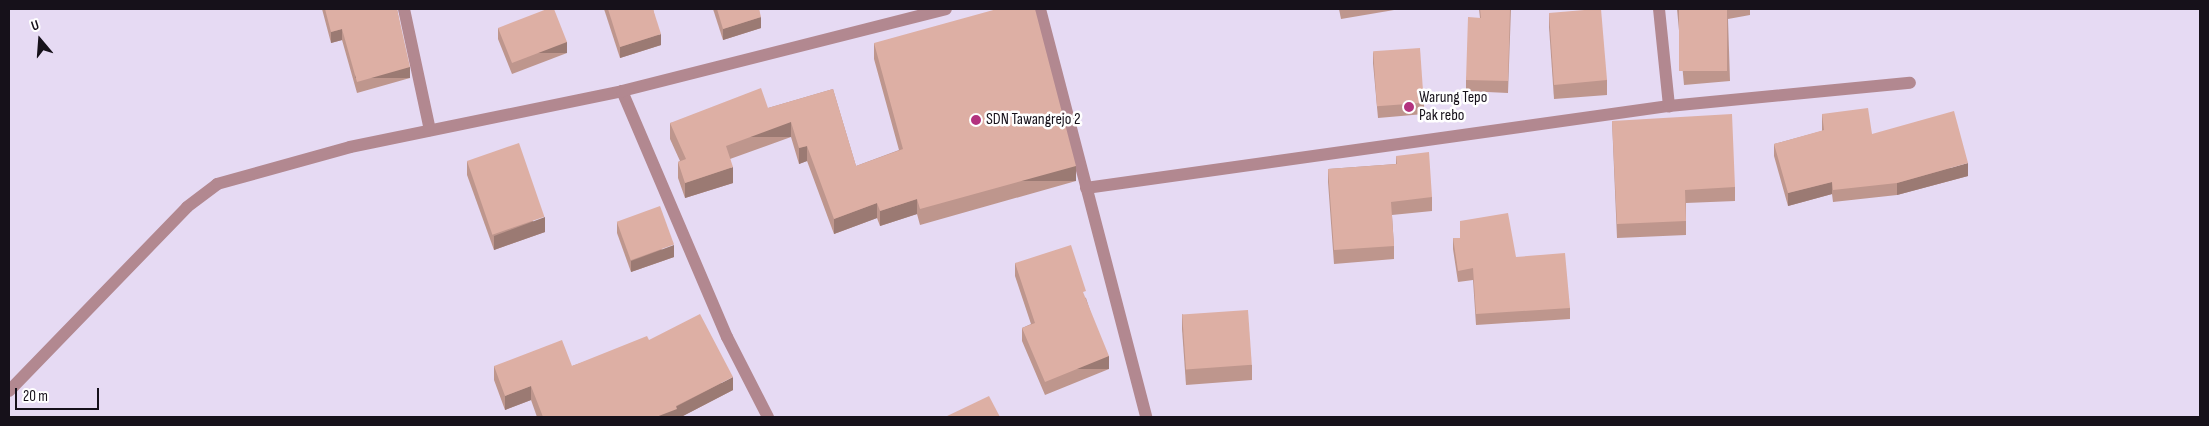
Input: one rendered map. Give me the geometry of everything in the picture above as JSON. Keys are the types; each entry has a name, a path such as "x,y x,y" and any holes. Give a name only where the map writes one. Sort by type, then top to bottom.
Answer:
{"street":[{"path":"404,9 430,130"},
{"path":"9,390 187,207 217,184 350,147 622,91 946,9"},
{"path":"1040,9 1146,417"},
{"path":"1659,9 1669,106"},
{"path":"1086,188 1669,106 1910,83"},
{"path":"622,91 726,337 768,417"}],"building":[{"path":"325,9 397,9 410,67 357,82 342,29 331,32"},
{"path":"547,9 554,9 567,42 512,63 498,28"},
{"path":"608,9 653,9 661,34 620,47"},
{"path":"717,9 759,9 761,17 723,29"},
{"name":"SDN Tawangrejo 2","path":"997,9 1035,9 1076,166 920,209 917,199 880,211 877,203 834,219 807,146 799,148 791,122 726,146 733,167 685,183 678,162 686,159 670,123 761,88 768,108 833,89 856,166 903,149 874,43"},
{"path":"1480,9 1510,9 1508,81 1466,80 1468,17 1481,18"},
{"path":"1601,9 1607,80 1554,85 1549,13"},
{"path":"1679,9 1727,9 1727,71 1679,71"},
{"path":"1420,48 1424,103 1377,106 1373,51"},
{"path":"1868,108 1872,134 1954,111 1968,163 1897,183 1833,190 1832,182 1788,193 1774,144 1824,130 1822,114"},
{"path":"1732,114 1735,187 1685,190 1686,221 1617,224 1612,121"},
{"path":"519,143 544,217 492,235 467,161"},
{"path":"1429,152 1432,197 1391,202 1394,246 1334,250 1328,169 1397,164 1396,156"},
{"path":"660,206 674,245 631,260 617,222"},
{"path":"1508,213 1516,257 1565,253 1570,308 1476,314 1473,268 1458,271 1453,238 1460,238 1460,221"},
{"path":"1071,245 1086,291 1083,292 1109,356 1045,382 1022,328 1035,323 1015,263"},
{"path":"1248,310 1252,365 1186,369 1182,315"},
{"path":"700,314 733,377 676,406 677,409 656,417 543,417 531,386 505,396 494,366 562,340 572,366 647,336 649,340"},
{"path":"989,396 1000,417 945,417"}],"place":[{"name":"Warung Tepo Pak rebo","path":"1409,107"},
{"name":"SDN Tawangrejo 2","path":"976,120"}]}
